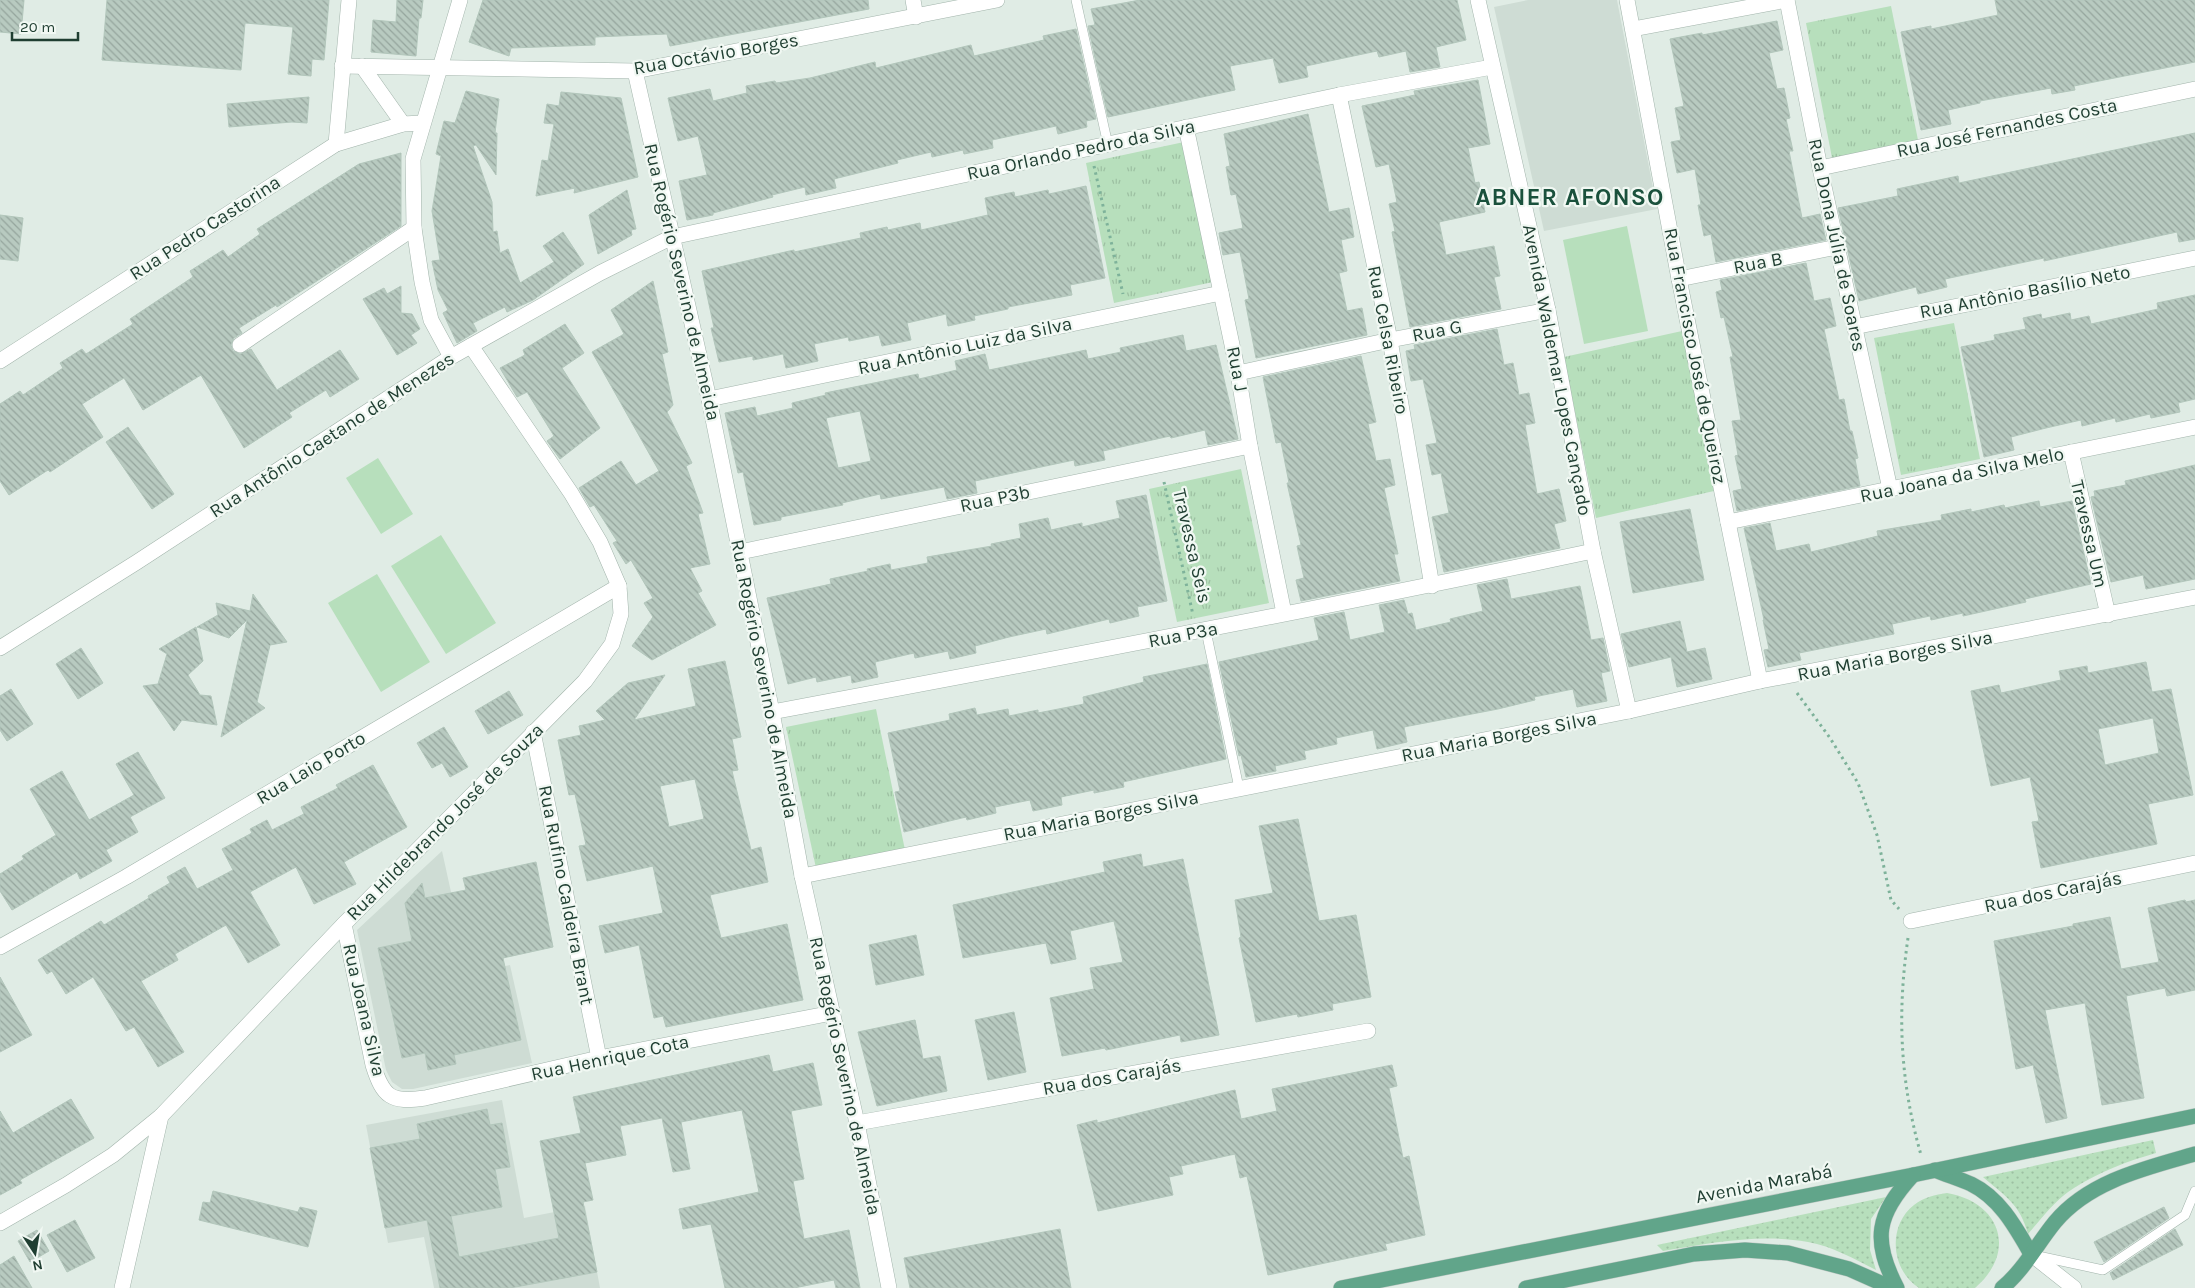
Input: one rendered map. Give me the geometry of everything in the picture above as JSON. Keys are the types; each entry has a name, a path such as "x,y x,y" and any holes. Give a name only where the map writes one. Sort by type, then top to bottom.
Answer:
{"main road":[{"name":"Avenida Marabá","path":"1341,1288 1925,1172 2195,1116"},
{"path":"2002,1288 2016,1277 2056,1220 2089,1193 2135,1171 2195,1154"},
{"path":"1897,1288 1885,1265 1880,1246 1881,1225 1889,1206 1900,1189 1925,1172 1972,1185 1988,1195 2012,1221 2031,1254"},
{"path":"1526,1288 1694,1254 1745,1250 1788,1253 1848,1269 1892,1288"}],"street":[{"path":"336,144 349,0"},
{"path":"450,357 431,320 422,282 414,228 413,159 422,123 460,0"},
{"path":"913,0 916,17"},
{"name":"Rua Octávio Borges","path":"342,66 635,71 997,0"},
{"name":"Avenida Waldemar Lopes Cançado","path":"1479,0 1492,67 1548,310 1593,551 1629,710"},
{"name":"Rua Francisco José de Queiroz","path":"1627,0 1634,28 1679,279 1760,681"},
{"path":"1634,28 1787,0"},
{"name":"Rua Dona Júlia de Soares","path":"1787,0 1820,168 1890,489"},
{"path":"362,66 403,124"},
{"name":"Rua Orlando Pedro da Silva","path":"672,237 1339,94 1492,67"},
{"name":"Rua Rogério Severino de Almeida","path":"635,71 709,399 772,712 802,876 857,1123 889,1288"},
{"name":"Rua José Fernandes Costa","path":"1820,168 2195,89"},
{"name":"Rua Celsa Ribeiro","path":"1339,94 1390,340 1432,586"},
{"name":"Rua Pedro Castorina","path":"0,361 336,144 403,124 422,123"},
{"name":"Rua J","path":"1186,126 1238,373 1250,446 1284,613"},
{"path":"240,345 414,228"},
{"name":"Rua Antônio Caetano de Menezes","path":"0,648 137,562 450,357 600,273 672,237"},
{"name":"Rua B","path":"1679,279 1837,247"},
{"name":"Rua Antônio Basílio Neto","path":"1854,327 2195,258"},
{"name":"Rua Antônio Luiz da Silva","path":"709,399 1221,293"},
{"name":"Rua G","path":"1238,373 1390,340 1548,310"},
{"name":"Rua Hildebrando José de Souza","path":"0,1223 113,1155 161,1116 344,924 585,681 612,644 621,614 619,586 600,542 571,493 472,346"},
{"name":"Rua Joana da Silva Melo","path":"1728,522 2195,427"},
{"name":"Rua P3b","path":"740,552 1250,446"},
{"name":"Travessa Um","path":"2071,452 2108,615"},
{"name":"Rua P3a","path":"772,712 1202,632 1284,613 1432,586 1593,551"},
{"name":"Rua Laio Porto","path":"0,947 151,862 619,586"},
{"name":"Rua Maria Borges Silva","path":"802,876 1629,710 1760,681 2195,597"},
{"name":"Rua Rufino Caldeira Brant","path":"533,732 599,1058"},
{"name":"Rua dos Carajás","path":"1911,921 2195,863"},
{"name":"Rua Joana Silva","path":"344,924 373,1065 379,1083 388,1095"},
{"name":"Rua Henrique Cota","path":"388,1095 405,1101 425,1098 599,1058 832,1012"},
{"name":"Rua dos Carajás","path":"857,1123 1368,1031"},
{"path":"122,1288 161,1116"},
{"path":"2031,1254 2074,1288"}],"lane":[{"path":"1076,0 1108,145"},
{"path":"1202,632 1239,788"},
{"path":"2031,1254 2103,1270 2185,1214 2195,1191"}],"path":[{"path":"1090,148 1127,312"},
{"name":"Travessa Seis","path":"1160,465 1202,632"},
{"path":"1785,677 1830,738 1858,783 1877,836 1891,900 1911,921 1902,982 1901,1039 1905,1086 1925,1172"}],"shaded area":[{"path":"1528,0 1617,0 1657,209 1544,231 1494,7"},
{"path":"442,851 469,974 510,965 532,1063 413,1089 402,1089 392,1082 386,1070 357,930"},
{"path":"502,1100 524,1218 585,1206 600,1288 434,1288 424,1237 388,1243 366,1125"}],"green space":[{"path":"1891,6 1919,145 1833,163 1806,23"},
{"path":"1184,142 1213,282 1114,303 1086,163"},
{"path":"1627,226 1648,331 1584,344 1563,240"},
{"path":"1954,323 1980,459 1901,475 1874,338"},
{"path":"1682,331 1714,491 1596,518 1564,357"},
{"path":"378,458 413,514 381,534 346,478"},
{"path":"1241,469 1269,603 1177,622 1149,489"},
{"path":"441,535 496,623 446,654 391,566"},
{"path":"377,574 430,662 381,692 328,603"},
{"path":"876,709 905,850 816,868 786,727"},
{"path":"2153,1140 2156,1153 2093,1177 2067,1192 2028,1234 2021,1215 2011,1201 1983,1177"},
{"path":"1947,1193 1965,1198 1980,1206 1990,1217 1997,1230 1999,1244 1996,1259 1988,1274 1975,1288 1919,1288 1910,1280 1898,1259 1896,1236 1899,1224 1914,1205 1922,1200"},
{"path":"1886,1197 1871,1219 1870,1250 1876,1270 1843,1253 1808,1242 1790,1239 1735,1240 1663,1251 1657,1245"}],"building":[{"path":"0,0 24,0 21,34 0,32"},
{"path":"107,0 329,0 324,60 312,59 311,76 288,74 293,27 245,23 241,70 102,60"},
{"path":"397,0 423,0 421,18 419,18 416,56 371,52 373,20 396,22"},
{"path":"483,0 868,0 869,9 670,46 667,34 595,37 595,45 511,48 509,56 469,42"},
{"path":"1140,0 1457,0 1466,40 1436,47 1440,67 1410,72 1406,51 1379,57 1377,51 1306,66 1308,77 1279,83 1273,58 1230,66 1235,90 1108,117 1088,26 1095,25 1091,9"},
{"path":"1995,0 2195,0 2195,62 2074,86 2075,90 2052,94 2051,88 1980,101 1980,103 1948,110 1951,124 1921,130 1901,32 1931,26 1931,29 1998,15"},
{"path":"1777,21 1783,50 1769,53 1777,89 1784,88 1790,118 1786,119 1793,151 1789,151 1802,218 1820,214 1826,240 1716,262 1711,234 1704,236 1698,205 1701,205 1695,169 1677,173 1671,142 1681,140 1675,108 1684,106 1670,39"},
{"path":"1076,29 1096,119 1086,121 1087,127 1058,134 1056,126 992,140 993,148 964,154 963,150 932,157 931,152 897,160 898,163 834,179 836,188 806,195 805,187 772,195 773,197 713,213 713,215 687,220 679,181 707,175 698,136 678,141 668,98 710,89 713,101 747,93 746,86 810,78 875,62 876,68 971,45 974,56 1044,40 1043,36"},
{"path":"1478,80 1490,144 1468,148 1475,183 1479,182 1485,212 1439,222 1446,255 1494,246 1500,276 1494,277 1501,309 1410,327 1392,232 1395,231 1389,204 1397,202 1389,164 1376,167 1362,106 1415,95 1414,91"},
{"path":"466,91 499,99 495,133 497,133 496,175 476,145 473,146 492,202 493,232 497,231 500,253 508,249 520,283 554,262 543,246 563,232 584,264 533,300 507,312 505,307 473,323 477,331 457,343 443,313 448,310 438,290 432,261 440,260 432,211 441,156 436,154 444,121 455,123"},
{"path":"561,92 621,98 638,177 574,193 575,188 536,196 542,160 548,161 554,124 544,123 547,104 559,106"},
{"path":"309,97 307,123 292,122 229,127 227,104"},
{"path":"1308,114 1329,212 1349,208 1354,237 1341,240 1347,271 1339,273 1347,311 1362,308 1367,335 1256,358 1245,300 1249,299 1240,252 1223,255 1219,233 1243,228 1236,194 1231,195 1226,167 1230,166 1224,134"},
{"path":"2195,133 2195,239 2179,242 2177,232 2044,261 2044,258 1945,279 1947,287 1918,294 1916,287 1859,301 1838,208 1898,196 1897,189 1958,176 1959,183"},
{"path":"401,153 401,226 277,307 276,305 239,328 242,333 234,338 231,345 233,351 240,354 251,349 277,390 340,350 359,379 330,397 326,390 289,413 292,417 244,448 201,375 143,410 124,378 82,404 103,437 50,472 48,470 9,495 0,481 0,404 20,391 23,395 63,368 60,363 82,349 86,354 133,324 130,319 193,277 190,271 223,250 228,257 260,234 257,229 359,164"},
{"path":"1086,186 1105,278 1070,285 1072,295 1008,307 1008,309 974,316 975,320 948,326 946,314 907,323 911,340 882,346 879,335 849,341 848,337 814,344 818,361 786,368 783,354 753,360 753,356 719,362 711,328 714,328 702,271 794,250 794,252 861,238 860,233 887,227 888,230 920,223 921,230 988,215 985,198 1014,192 1015,197 1048,190 1049,194"},
{"path":"627,190 636,229 631,230 632,235 598,254 589,215"},
{"path":"0,215 23,218 18,261 0,259"},
{"path":"1806,263 1814,301 1830,298 1836,326 1824,329 1839,400 1844,399 1850,431 1852,431 1858,458 1855,459 1860,486 1737,511 1733,491 1742,489 1735,456 1738,455 1732,421 1741,420 1730,357 1733,357 1724,317 1721,318 1716,292 1722,290 1720,280"},
{"path":"653,281 668,352 662,354 673,405 667,412 692,463 686,466 703,513 698,514 710,564 690,568 702,591 698,593 716,625 652,660 632,646 653,617 644,603 653,598 631,560 626,564 613,543 617,541 594,505 590,507 579,488 621,461 636,485 659,471 592,352 624,334 611,310"},
{"path":"401,286 401,313 412,314 420,329 411,335 417,343 397,355 363,299 384,288 387,294"},
{"path":"2195,295 2195,399 2178,403 2180,412 2151,418 2150,414 2116,422 2115,418 2082,426 2081,420 2046,428 2011,437 2014,450 1984,457 1961,347 1995,340 1994,335 2026,329 2023,318 2041,314 2042,319 2070,313 2071,320 2089,316 2091,324 2158,309 2157,303"},
{"path":"565,324 584,353 562,368 600,428 560,459 547,441 554,436 527,392 517,397 500,368 525,355 523,350"},
{"path":"1497,329 1504,365 1513,363 1519,395 1529,393 1535,423 1525,425 1537,494 1559,489 1566,521 1554,524 1560,548 1444,572 1432,517 1449,513 1441,473 1432,475 1426,445 1437,443 1423,379 1411,381 1406,351 1415,349 1414,345"},
{"path":"1183,335 1186,351 1216,345 1238,439 1208,445 1205,430 1171,438 1170,436 1103,451 1105,460 1075,466 1074,460 975,481 977,493 947,499 944,487 881,499 880,494 842,503 843,505 781,517 781,520 754,525 743,472 738,473 725,413 755,407 757,416 793,408 792,403 826,395 825,393 918,374 919,379 957,370 955,361 985,354 989,370 1086,350 1088,359 1121,352 1120,348","holes":["860,411 871,461 838,468 826,418"]},
{"path":"1361,356 1376,422 1368,424 1376,461 1390,459 1395,485 1384,488 1398,554 1394,554 1400,581 1301,601 1296,580 1304,578 1297,546 1301,545 1287,483 1289,483 1281,442 1276,443 1263,377"},
{"path":"128,427 174,494 152,509 106,442"},
{"path":"2195,465 2195,579 2146,589 2143,575 2111,582 2091,497 2095,496 2094,491 2126,485 2125,481"},
{"path":"1146,495 1167,601 1137,607 1139,616 1110,623 1109,619 1047,634 1046,629 1009,637 975,646 976,653 950,659 948,651 915,658 914,653 875,662 878,677 852,683 851,675 817,682 816,677 788,684 767,598 831,584 830,579 868,571 867,569 890,564 891,570 928,563 927,557 992,546 991,544 1021,538 1019,524 1048,518 1051,530 1082,523 1082,527 1120,518 1116,501"},
{"path":"2039,501 2040,507 2072,501 2091,584 2025,599 2026,602 1963,616 1963,613 1931,620 1930,616 1892,624 1894,634 1799,653 1801,660 1768,667 1764,650 1769,649 1764,620 1744,528 1770,523 1776,551 1809,544 1811,552 1878,536 1877,531 1942,520 1941,515 1971,509 1971,512 2004,505 2005,508"},
{"path":"1690,509 1704,580 1633,593 1620,522"},
{"path":"1507,579 1511,599 1580,586 1591,640 1603,638 1610,671 1601,673 1607,701 1577,707 1573,689 1534,697 1535,700 1498,709 1404,727 1407,742 1377,749 1373,730 1336,738 1337,744 1304,751 1306,759 1275,766 1276,771 1246,777 1241,755 1239,756 1219,662 1319,640 1314,618 1344,612 1350,640 1385,632 1379,605 1404,600 1408,614 1412,613 1416,630 1451,622 1450,619 1483,611 1477,585"},
{"path":"253,594 287,642 270,645 257,702 265,708 221,737 247,620 229,638 197,627 218,615 216,603 250,611"},
{"path":"1680,621 1687,652 1705,648 1712,679 1677,687 1671,657 1629,667 1621,634"},
{"path":"196,627 203,661 188,675 200,695 211,696 217,725 182,720 174,731 143,686 158,684 167,654 159,649"},
{"path":"81,648 103,683 78,699 56,664"},
{"path":"725,661 741,737 732,739 738,770 732,771 751,850 761,847 768,882 710,895 721,938 787,924 803,1000 666,1027 663,1016 654,1018 639,945 605,953 599,926 663,913 653,866 587,881 579,846 586,845 575,794 569,795 558,740 581,735 579,726 605,720 596,711 628,683 665,675 634,720 696,706 688,669","holes":["695,779 704,819 669,827 660,786"]},
{"path":"2146,662 2152,692 2171,689 2193,795 2148,804 2157,844 2041,868 2032,822 2039,821 2030,777 1991,786 1971,691 1999,685 2001,693 2061,680 2059,671 2087,666 2088,673","holes":["2153,718 2159,753 2105,765 2098,729"]},
{"path":"1207,664 1226,759 1123,782 1124,787 1094,793 1094,790 1061,797 1062,805 1033,811 1030,800 995,807 996,813 967,820 966,817 904,832 895,792 900,791 888,733 950,720 949,714 975,708 977,715 1008,709 1009,716 1038,710 1038,713 1084,704 1083,697 1144,682 1143,677"},
{"path":"11,689 33,724 7,741 0,730 0,696"},
{"path":"509,691 523,715 488,734 475,711"},
{"path":"444,727 468,767 450,777 442,763 432,768 417,743"},
{"path":"138,752 165,798 130,817 138,832 106,850 112,861 80,879 77,872 12,910 0,891 0,874 24,859 22,856 56,835 30,789 62,771 89,820 134,795 116,764"},
{"path":"373,765 407,827 344,862 356,884 314,904 296,867 250,892 280,945 248,963 226,925 175,954 178,960 141,981 184,1052 158,1067 134,1027 126,1031 93,977 66,994 52,971 47,974 38,960 101,921 104,925 149,898 148,896 170,883 167,877 185,867 197,889 233,870 222,849 252,833 250,829 267,820 272,830 304,814 301,807 338,788 336,785"},
{"path":"1298,819 1319,921 1356,915 1371,997 1332,1004 1333,1010 1298,1017 1297,1014 1256,1022 1239,938 1241,937 1235,900 1273,893 1259,826"},
{"path":"1141,854 1143,867 1183,859 1219,1035 1181,1042 1180,1035 1106,1050 1105,1048 1062,1056 1050,998 1094,989 1090,968 1123,962 1114,921 1070,931 1076,959 1051,964 1046,943 963,958 953,905 1105,872 1103,862"},
{"path":"536,862 553,947 503,958 521,1040 454,1055 456,1064 428,1070 425,1053 402,1058 378,948 412,941 405,903 422,883 425,898 466,890 463,878"},
{"path":"2185,900 2186,902 2195,900 2195,990 2167,996 2165,988 2126,996 2144,1098 2102,1105 2085,1003 2045,1010 2067,1118 2046,1123 2033,1065 2016,1069 1994,941 2110,917 2121,969 2159,962 2148,908"},
{"path":"916,935 924,975 876,985 869,945"},
{"path":"0,977 32,1035 0,1052"},
{"path":"1014,1012 1026,1072 988,1080 975,1020"},
{"path":"915,1020 923,1059 940,1056 947,1091 877,1106 858,1032"},
{"path":"769,1055 773,1072 813,1063 822,1105 791,1111 804,1179 793,1181 804,1239 849,1230 860,1288 836,1288 834,1280 794,1288 725,1288 711,1224 683,1229 679,1209 759,1192 742,1110 681,1122 690,1169 673,1172 662,1118 620,1126 626,1155 585,1163 593,1200 583,1202 597,1272 510,1288 440,1288 427,1220 385,1228 370,1148 420,1139 417,1124 487,1109 490,1125 502,1123 510,1167 495,1169 502,1207 451,1216 459,1257 559,1238 540,1141 581,1133 573,1097"},
{"path":"1392,1065 1397,1086 1389,1088 1403,1158 1409,1156 1425,1235 1385,1244 1387,1250 1268,1275 1247,1176 1240,1178 1235,1154 1181,1166 1183,1174 1169,1177 1173,1195 1098,1211 1077,1125 1097,1120 1097,1123 1235,1090 1241,1119 1277,1111 1272,1089"},
{"path":"71,1099 94,1138 20,1180 22,1183 0,1195 0,1111 13,1133"},
{"path":"213,1191 298,1212 300,1207 317,1211 308,1247 199,1220 203,1202 210,1203"},
{"path":"2164,1207 2169,1218 2104,1262 2094,1242"},
{"path":"75,1220 95,1258 67,1272 47,1235"},
{"path":"1060,1229 1071,1288 910,1288 904,1258"},
{"path":"2175,1229 2183,1245 2113,1280 2110,1273"},
{"path":"37,1230 49,1251 30,1262 18,1241"},
{"path":"14,1256 32,1288 0,1288 0,1265"}],"district":[{"name":"ABNER AFONSO","path":"1570,197"}]}
